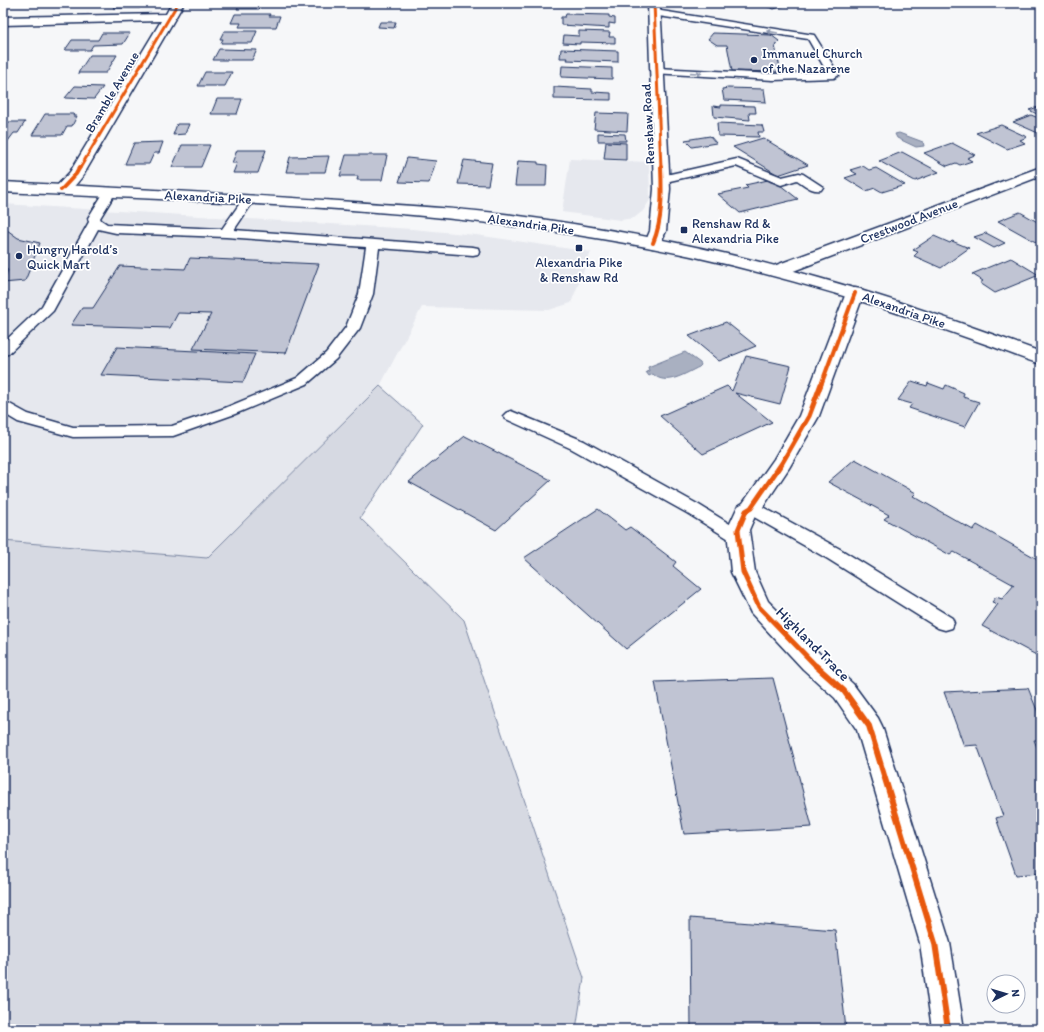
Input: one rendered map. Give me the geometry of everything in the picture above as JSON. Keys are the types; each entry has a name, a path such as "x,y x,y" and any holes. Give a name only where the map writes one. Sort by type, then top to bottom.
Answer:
{"street":[{"name":"Bramble Avenue","path":"61,190 76,174 178,3"},
{"name":"Renshaw Road","path":"653,244 658,231 662,189 654,8"},
{"path":"3,21 170,17"},
{"name":"Crestwood Avenue","path":"777,271 1041,171"},
{"name":"Alexandria Pike","path":"3,187 249,199 445,213 530,222 653,244 777,271 855,293 1041,358"},
{"name":"Highland Trace","path":"855,293 809,416 782,464 751,508 746,511 738,530 740,538 739,546 743,572 759,607 812,662 844,691 869,726 935,943 948,1029"}],"lane":[{"path":"654,8 811,37 834,75 773,77 657,71"},
{"path":"662,179 737,162 781,181 799,176 818,187"},
{"path":"3,351 48,308 95,222 94,218 110,192"},
{"path":"226,233 249,199"},
{"path":"95,222 104,227 116,229 226,233 472,251"},
{"path":"3,406 23,418 73,432 173,430 230,411 302,381 331,356 353,328 366,294 373,244"},
{"path":"511,416 578,445 693,509 740,538"},
{"path":"751,508 834,554 944,623"}],"shaded area":[{"path":"570,159 649,162 650,200 643,211 634,218 620,220 562,212"},
{"path":"3,204 412,229 476,235 591,252 571,303 549,310 422,307 380,386 207,558 3,541"},
{"path":"380,386 423,424 360,518 464,620 584,978 576,1029 3,1029 3,541 207,558"}],"water":[{"path":"899,133 923,142 924,146 916,147 897,138 895,134"},
{"path":"685,352 701,365 676,378 670,379 658,378 653,374 649,376 646,372 649,371 648,367"}],"building":[{"path":"117,3 146,3 140,8 113,8"},
{"path":"240,3 273,3 271,5 261,5 259,9 237,9"},
{"path":"792,3 774,9 760,4"},
{"path":"235,14 270,14 269,16 280,16 276,27 239,27 241,23 231,23"},
{"path":"566,14 609,15 609,17 615,18 615,24 609,23 609,28 561,25 561,17 565,17"},
{"path":"380,22 396,22 394,28 378,27"},
{"path":"224,31 257,31 252,43 221,43 223,39 220,39"},
{"path":"579,31 610,32 609,37 615,37 615,43 563,43 564,35 579,36"},
{"path":"102,33 130,33 123,44 93,45 90,50 65,50 72,40 98,40"},
{"name":"Immanuel Church of the Nazarene","path":"713,33 771,35 779,41 775,46 781,72 732,71 727,45 717,45 708,39"},
{"path":"219,49 257,50 252,60 213,60"},
{"path":"561,49 618,51 618,62 567,60 568,58 560,58"},
{"path":"90,55 117,55 106,73 78,73"},
{"path":"562,66 612,68 612,79 561,77"},
{"path":"205,72 232,72 225,86 198,86"},
{"path":"75,86 103,87 94,99 65,98"},
{"path":"554,87 592,89 592,92 611,93 611,100 554,99"},
{"path":"722,89 764,89 766,102 724,100"},
{"path":"217,99 242,99 237,114 211,114"},
{"path":"721,105 755,106 756,113 749,113 750,120 714,117 713,106 721,107"},
{"path":"1041,106 1041,116 1029,110"},
{"path":"596,113 628,114 627,131 594,129"},
{"path":"45,114 74,114 73,116 77,116 72,126 67,126 62,135 32,135"},
{"path":"1031,115 1041,119 1041,132 1038,133 1013,122"},
{"path":"7,122 25,122 18,133 14,133 8,141 3,144 3,125"},
{"path":"717,123 762,125 764,132 758,132 759,137 718,136"},
{"path":"177,124 189,124 185,134 173,135"},
{"path":"1001,125 1027,137 1020,140 1025,143 1007,149 976,133"},
{"path":"598,133 625,134 626,141 598,141"},
{"path":"710,136 716,143 692,147 685,140"},
{"path":"763,138 808,165 778,175 733,147"},
{"path":"163,142 159,153 154,153 149,164 125,164 134,143"},
{"path":"606,142 626,143 626,160 604,159"},
{"path":"952,143 975,155 967,158 972,161 960,165 956,163 947,166 924,153"},
{"path":"182,145 210,145 201,167 172,167"},
{"path":"237,150 266,150 258,173 233,173 237,163 232,163"},
{"path":"902,152 939,172 915,181 879,161"},
{"path":"346,155 387,155 382,180 357,180 358,176 340,176"},
{"path":"329,156 325,172 286,172 290,157"},
{"path":"407,158 436,161 429,183 399,182"},
{"path":"464,160 492,163 488,185 458,184"},
{"path":"518,161 538,162 538,164 547,165 546,186 515,186"},
{"path":"863,166 869,170 876,168 905,185 882,192 875,188 866,191 845,178 857,174 850,170"},
{"path":"768,180 771,182 775,181 798,199 740,213 718,194 748,188 745,185"},
{"path":"1020,212 1041,224 1041,245 998,221"},
{"name":"Hungry Harold’s Quick Mart","path":"3,227 18,238 40,243 25,281 3,283 8,270 3,269"},
{"path":"986,233 1005,243 994,248 974,237"},
{"path":"934,236 950,243 952,241 969,248 941,268 914,256 918,252 913,250"},
{"path":"190,258 319,264 286,353 193,349 211,314 178,313 170,328 71,325 82,308 93,308 120,266 185,269"},
{"path":"1011,258 1039,275 995,293 980,283 983,281 972,274"},
{"path":"726,322 756,346 719,361 689,336"},
{"path":"117,347 255,354 243,382 101,375"},
{"path":"746,356 791,366 780,404 735,393 772,422 703,454 660,416 727,386 732,391"},
{"path":"912,381 927,386 928,383 944,389 946,385 964,393 963,397 979,402 965,427 909,408 912,404 898,400"},
{"path":"465,436 551,480 496,530 409,482"},
{"path":"855,459 916,493 913,496 973,530 977,525 1041,561 1041,651 1038,656 982,626 998,604 992,602 996,597 1002,599 1014,585 954,552 950,555 884,519 889,515 828,482"},
{"path":"598,509 625,530 630,527 676,562 673,566 701,589 626,649 524,558"},
{"path":"773,678 812,827 684,834 655,682"},
{"path":"1028,688 1041,720 1041,740 1034,740 1041,757 1041,873 1016,875 996,818 1003,816 977,745 964,746 944,692"},
{"path":"690,918 835,930 846,1029 691,1029"}],"cycle path":[{"path":"61,190 76,174 178,3"},
{"path":"653,243 658,231 662,189 654,3"},
{"path":"855,293 809,416 782,463 751,508 746,511 738,530 743,572 759,607 812,662 844,691 869,726 935,943 948,1029"}],"place":[{"name":"Immanuel Church of the Nazarene","path":"754,60"},
{"name":"Renshaw Rd & Alexandria Pike","path":"684,230"},
{"name":"Alexandria Pike & Renshaw Rd","path":"579,248"},
{"name":"Hungry Harold’s Quick Mart","path":"19,256"}]}
